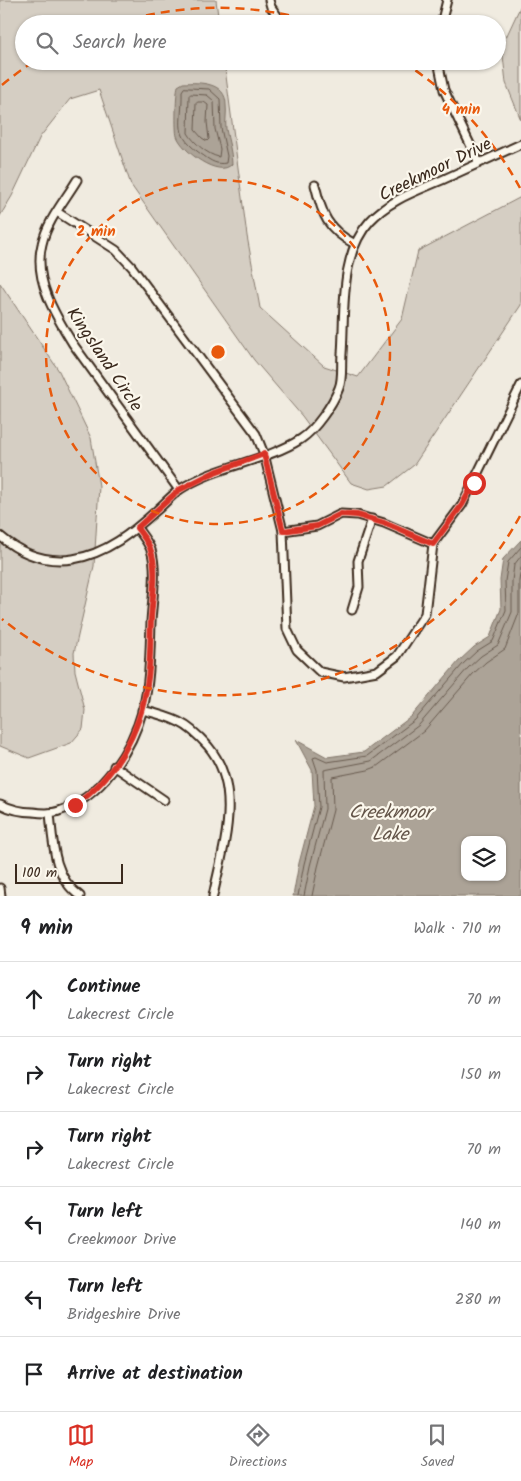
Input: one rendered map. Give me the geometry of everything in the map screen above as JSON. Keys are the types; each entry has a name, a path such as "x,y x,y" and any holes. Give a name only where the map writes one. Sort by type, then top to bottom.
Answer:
{"street":[{"path":"269,0 270,7 276,15"},
{"path":"444,15 447,0"},
{"path":"440,70 444,90 479,163"},
{"name":"Creekmoor Drive","path":"0,536 22,551 40,558 55,560 74,558 99,551 122,539 137,528 179,490 215,472 276,451 302,438 318,422 340,387 346,283 349,264 355,244 370,221 384,208 404,197 521,144"},
{"name":"Kingsland Circle","path":"77,180 57,212 42,242 40,271 44,286 73,344 179,490"},
{"path":"315,185 324,216 329,225 342,238 355,244"},
{"path":"57,212 116,250 132,267 256,434 264,454 283,531 287,629 297,650 320,672 344,677 377,671 398,656 425,614 433,544 462,505 521,385"},
{"path":"283,531 317,526 341,514 357,515 384,523 433,544"},
{"path":"352,610 359,587 358,561 372,519"},
{"path":"1,807 23,812 57,812 75,805 101,784 131,739 142,710 148,682 154,572 151,549 137,528"},
{"path":"142,710 179,722 197,734 212,751 222,769 228,786 229,804 227,825 213,896"},
{"path":"114,766 164,800"},
{"path":"50,812 55,858 67,884 80,896"},
{"path":"0,888 1,896"}],"shaded area":[{"path":"0,0 216,0 218,15 15,15 15,70 225,70 247,236 260,308 324,366 358,377 402,319 418,251 521,197 521,305 414,465 387,486 369,489 351,483 302,416 254,360 131,185 99,90 70,99 40,137 12,196 0,216"},
{"path":"521,5 521,120 506,83 506,37"},
{"path":"0,283 59,371 91,438 99,486 94,566 74,653 75,671 85,710 83,729 71,743 29,758 0,746"}],"water":[{"path":"183,83 211,85 222,92 225,97 226,129 232,164 226,168 210,166 193,155 180,142 176,133 176,103 178,86"},
{"name":"Creekmoor Lake","path":"521,540 521,896 293,896 299,863 314,806 312,770 296,740 327,757 364,752 412,716 459,661 474,647 490,637 501,609 500,580 503,559"}],"route":[{"path":"75,805 101,784 123,754 142,710 148,682 154,572 151,549 137,528 179,490 215,472 264,454 283,531 317,526 341,514 357,515 384,523 433,544 450,523 474,483"}]}
